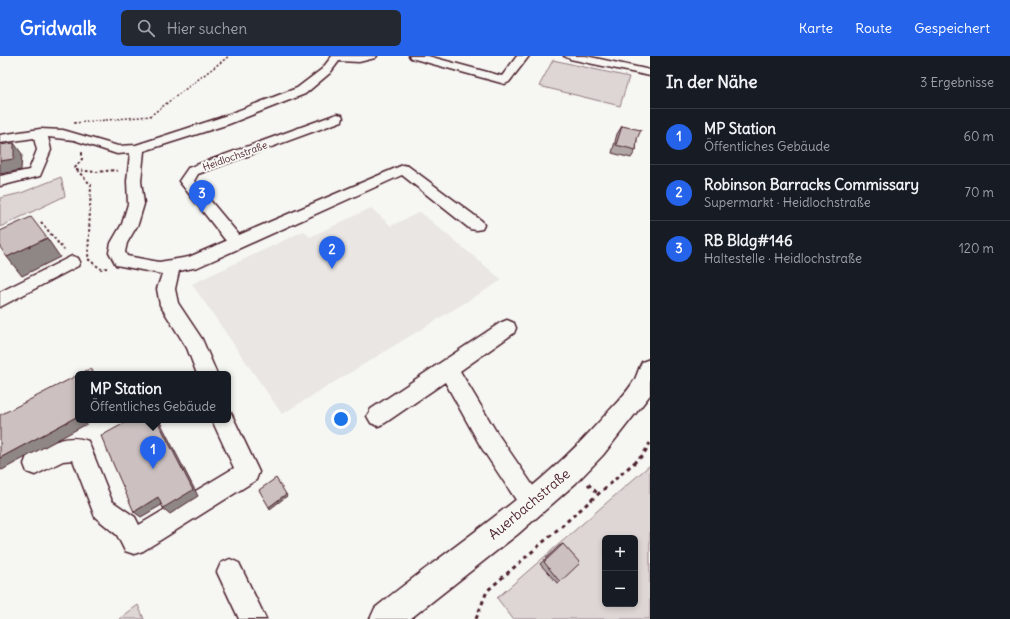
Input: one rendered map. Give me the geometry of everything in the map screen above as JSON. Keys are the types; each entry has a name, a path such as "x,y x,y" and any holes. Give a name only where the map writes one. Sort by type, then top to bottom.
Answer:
{"main road":[{"name":"Auerbachstraße","path":"386,619 532,504 604,436 643,386 650,369"}],"street":[{"path":"0,138 40,133 63,134 117,150 137,149 224,121 301,91 326,71 338,57 359,59 371,56"},
{"path":"415,56 505,80 520,57"},
{"path":"570,56 650,74"},
{"path":"622,56 624,68"},
{"name":"Heidlochstraße","path":"236,243 186,181 194,171 337,118"},
{"path":"0,181 35,173 44,150 40,133"},
{"path":"137,149 134,181 136,204 130,224 119,243 118,252 122,261 147,266 172,266 192,263 403,169 476,225"},
{"path":"0,300 53,280 71,262"},
{"path":"172,266 166,289 169,305 195,345 206,371"},
{"path":"378,416 507,328"},
{"path":"448,369 489,440 532,504"},
{"path":"35,464 60,450 80,449 103,509 126,526 134,542 248,472 224,423"},
{"path":"230,572 253,619"}],"path":[{"path":"73,123 150,116 229,56"},
{"path":"79,150 83,153 82,160 75,168 91,185 88,259 101,269 116,266 122,261"},
{"path":"41,222 69,256 65,258 71,262"},
{"path":"476,619 487,591 599,495 643,455 650,443"}],"shaded area":[{"path":"553,60 629,77 620,106 539,86"},
{"path":"61,177 65,196 0,227 0,198 21,193"},
{"path":"371,208 391,226 420,212 502,280 282,414 192,284 304,231 310,237"},
{"path":"650,465 650,619 513,619 497,598"},
{"path":"138,605 144,619 119,619"}],"building":[{"path":"622,126 641,130 637,139 636,150 616,145"},
{"path":"14,143 14,159 0,161 0,145"},
{"path":"31,217 47,238 7,257 0,247 0,231"},
{"path":"91,368 92,371 86,371"},
{"path":"75,377 75,418 0,458 0,415"},
{"path":"125,423 159,423 193,490 163,508 158,497 134,512 101,436"},
{"path":"276,478 286,494 269,507 259,490"},
{"path":"563,544 580,563 560,582 544,562"}],"place":[{"name":"RB Bldg#146","path":"202,213"},
{"name":"Robinson Barracks Commissary","path":"332,269"},
{"name":"MP Station","path":"153,469"}]}
